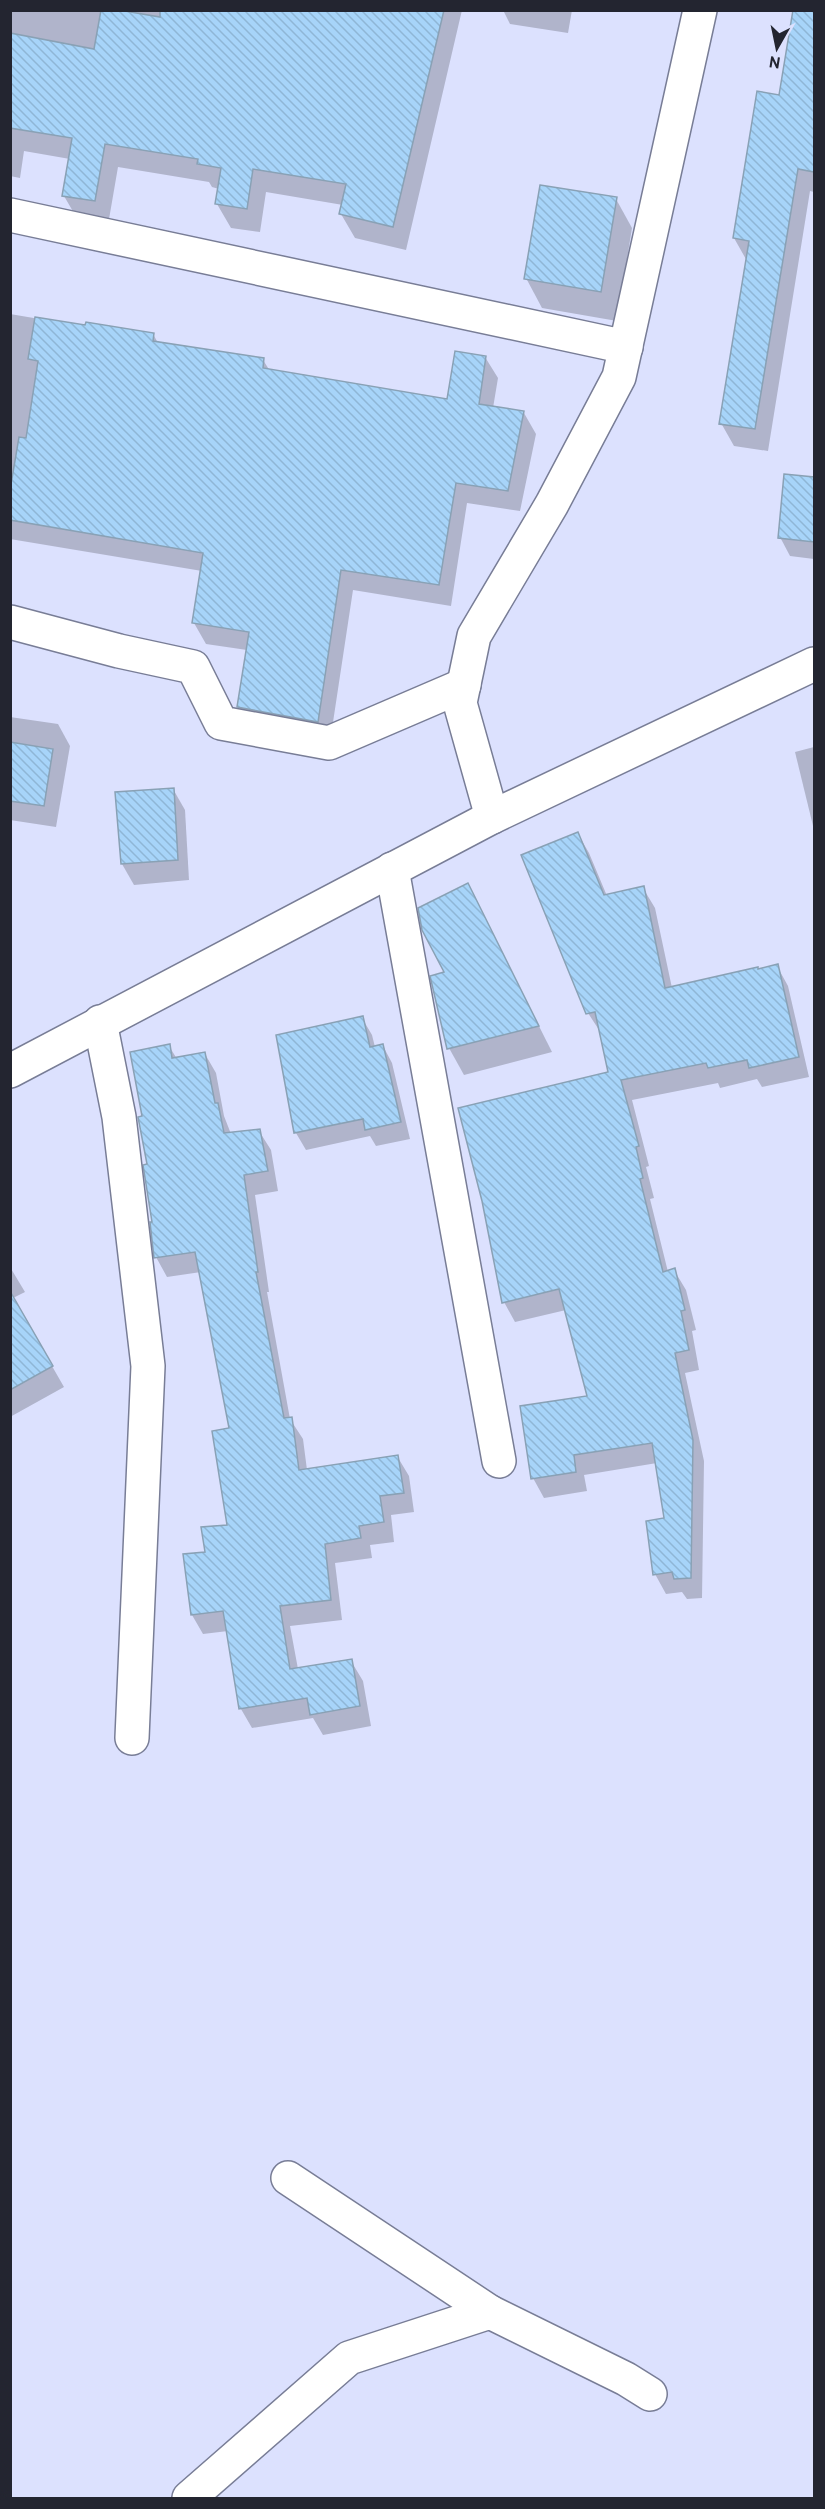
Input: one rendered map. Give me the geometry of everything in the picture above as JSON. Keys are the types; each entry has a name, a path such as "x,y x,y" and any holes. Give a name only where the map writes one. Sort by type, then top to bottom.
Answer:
{"street":[{"path":"492,817 460,703 474,636 552,504 619,377 700,10"},
{"path":"10,215 626,347"},
{"path":"10,622 119,651 193,667 221,723 329,743 464,685"},
{"path":"10,1071 492,817 814,664"},
{"path":"392,869 499,1461"},
{"path":"100,1022 119,1117 148,1366 132,1738"},
{"path":"288,2178 490,2312 626,2379 650,2394"},
{"path":"189,2499 349,2358 490,2312"}],"building":[{"path":"101,10 119,10 160,17 160,10 444,10 393,227 339,214 346,184 253,169 247,209 215,204 221,168 197,164 198,159 105,144 95,201 62,196 72,138 10,128 10,33 94,49"},
{"path":"793,10 814,10 814,172 798,169 755,429 719,424 749,241 733,238 757,91 779,95"},
{"path":"540,185 617,197 601,292 524,279"},
{"path":"35,317 85,325 86,322 154,333 153,341 264,358 263,368 447,399 455,351 486,356 479,404 524,411 508,491 456,483 439,585 341,570 318,722 237,707 249,632 192,623 203,553 10,520 10,490 19,437 26,438 38,361 28,359"},
{"path":"784,474 814,477 814,542 778,538"},
{"path":"10,742 53,749 44,806 10,801"},
{"path":"174,788 178,860 121,864 115,792"},
{"path":"578,832 604,895 644,886 665,988 778,964 799,1057 749,1068 747,1060 708,1068 706,1063 621,1080 639,1146 636,1147 643,1178 640,1179 663,1272 675,1268 685,1310 681,1311 689,1350 675,1353 693,1440 691,1578 674,1579 672,1572 653,1575 646,1521 664,1518 652,1443 574,1455 576,1472 531,1479 520,1406 587,1396 559,1289 502,1303 482,1201 458,1108 608,1072 595,1012 586,1014 521,855"},
{"path":"468,883 539,1026 447,1049 430,976 444,972 422,930 418,908"},
{"path":"363,1016 370,1047 383,1044 401,1122 365,1130 363,1119 294,1133 276,1035"},
{"path":"170,1044 172,1058 205,1052 215,1103 218,1103 224,1133 260,1129 268,1171 244,1175 258,1272 256,1272 284,1418 292,1417 299,1470 398,1455 404,1493 380,1496 384,1522 359,1526 361,1538 325,1544 331,1600 280,1606 290,1669 352,1659 360,1706 310,1715 307,1698 239,1709 223,1611 191,1615 183,1554 205,1552 201,1527 227,1525 212,1431 229,1428 195,1252 154,1258 150,1222 152,1222 143,1165 147,1164 138,1117 142,1116 130,1052"},
{"path":"10,1291 53,1366 10,1390"}]}
